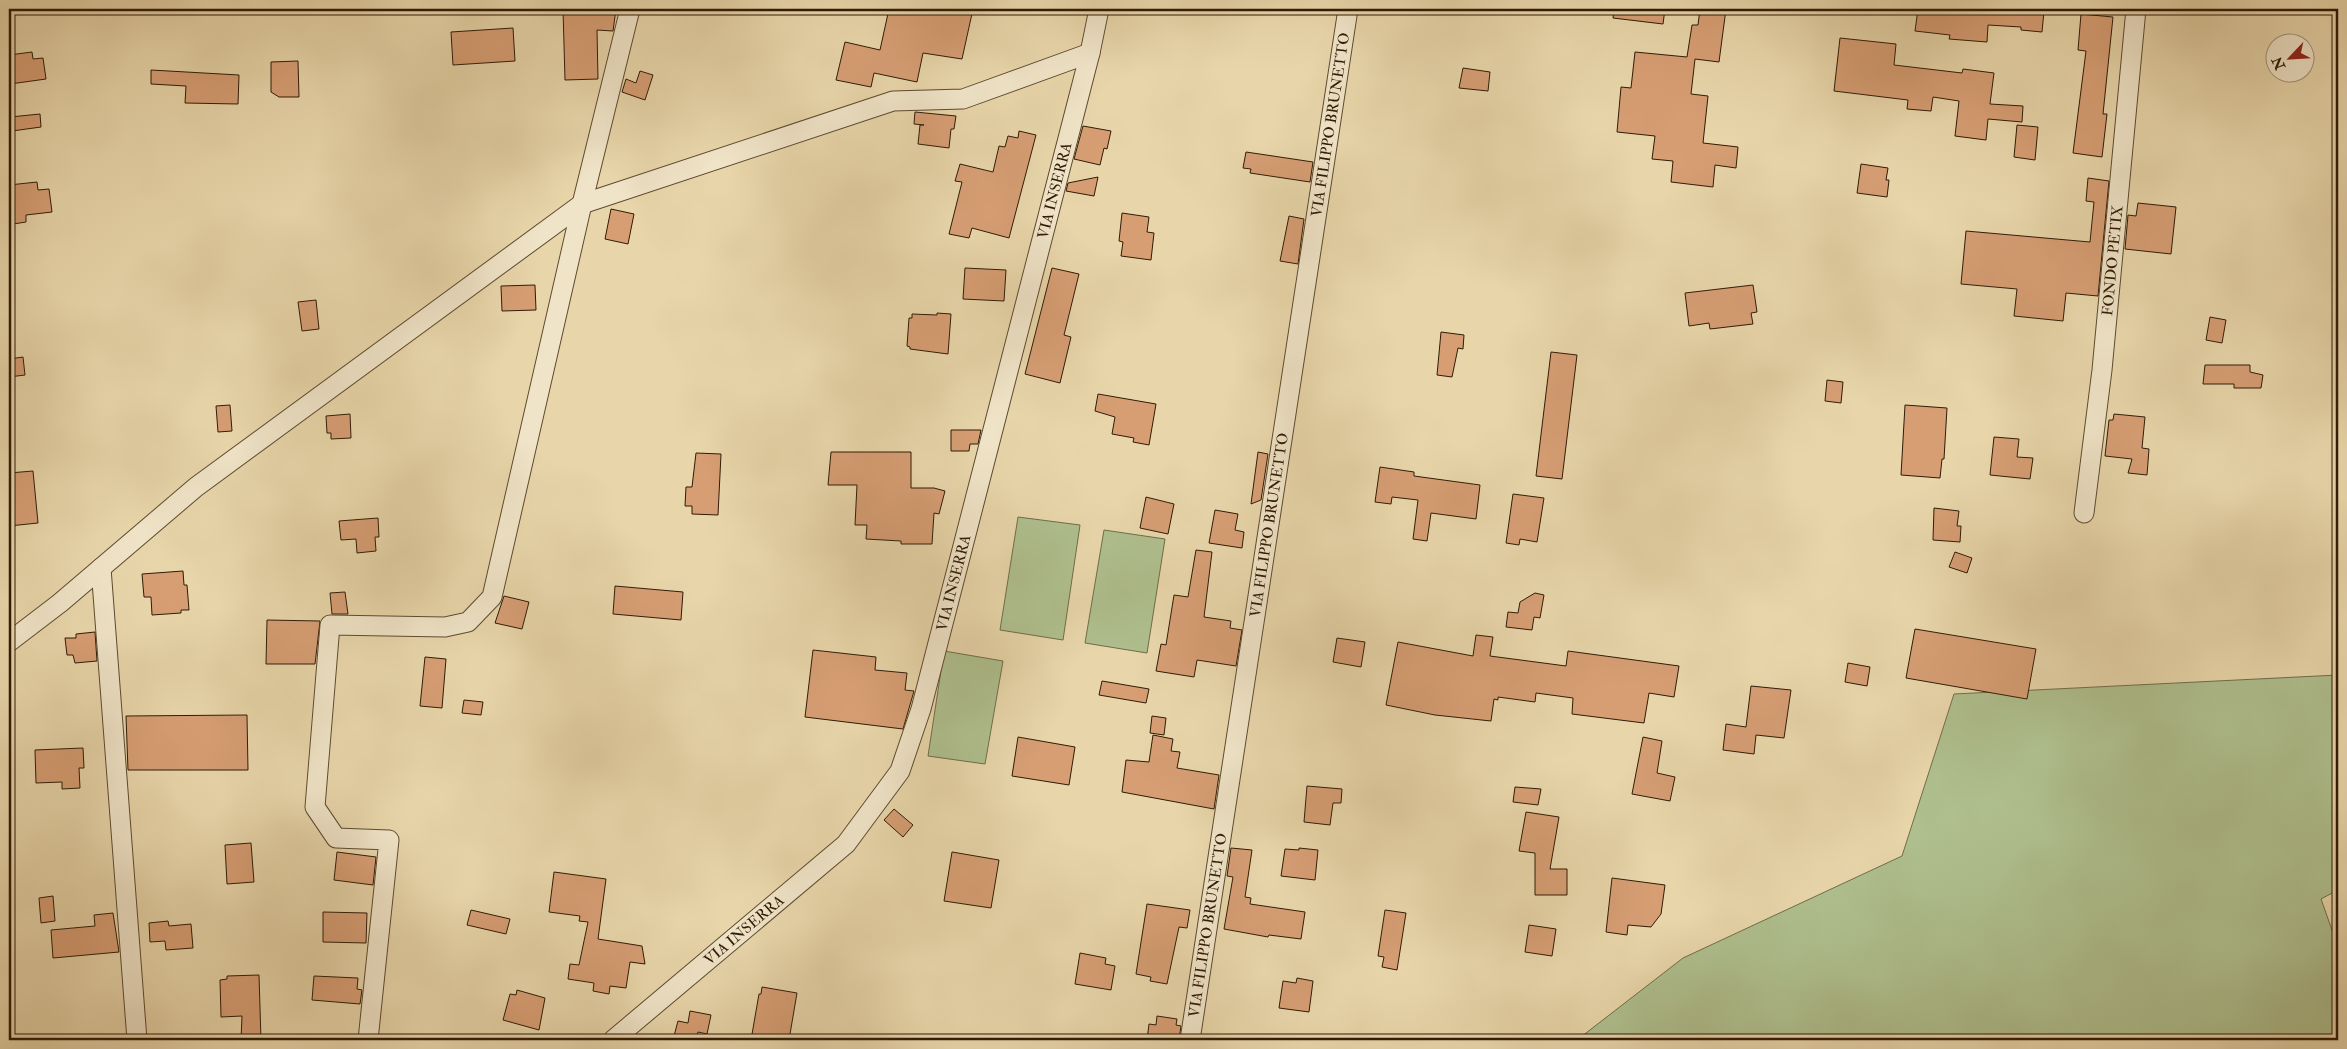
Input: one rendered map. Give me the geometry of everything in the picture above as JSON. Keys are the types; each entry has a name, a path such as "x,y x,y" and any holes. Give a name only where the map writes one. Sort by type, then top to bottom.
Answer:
{"street":[{"path":"368,1040 389,840 336,838 315,807 330,625 444,626 468,622 492,597 582,204 630,9"},
{"name":"VIA INSERRA","path":"613,1040 846,844 900,771 921,709 1090,53 1099,9"},
{"name":"VIA FILIPPO BRUNETTO","path":"1190,1040 1348,9"},
{"name":"FONDO PETIX","path":"2084,513 2102,370 2136,9"},
{"path":"9,642 101,568 196,487 582,204 893,101 963,99 1090,53"},
{"path":"101,568 137,1040"}],"green space":[{"path":"1018,517 1080,525 1063,640 1000,630"},
{"path":"1104,530 1165,539 1147,653 1085,643"},
{"path":"944,651 1003,661 985,764 928,756"},
{"path":"2338,675 2338,890 2321,899 2338,947 2338,1040 1577,1040 1683,958 1902,856 1954,694"}],"building":[{"path":"563,9 616,9 613,31 597,30 598,79 565,80"},
{"path":"889,9 973,9 962,59 923,53 917,82 874,73 871,87 836,80 845,42 880,50"},
{"path":"1614,9 1665,9 1663,24 1613,18"},
{"path":"1700,9 1726,9 1719,62 1695,59 1691,94 1708,96 1703,143 1738,147 1736,168 1715,165 1713,187 1671,182 1673,161 1652,159 1655,136 1617,132 1621,87 1631,88 1635,52 1687,57 1692,25 1698,25"},
{"path":"1918,9 1947,12 1947,9 2041,9 2044,11 2042,32 2021,30 2021,27 1988,25 1987,42 1949,39 1950,35 1915,31"},
{"path":"2081,14 2113,17 2103,114 2107,114 2102,157 2073,153 2086,51 2078,50"},
{"path":"513,28 515,61 453,65 451,32"},
{"path":"1840,38 1896,44 1894,65 1962,73 1963,69 1994,73 1990,104 2023,106 2022,122 1988,119 1986,140 1955,136 1959,101 1933,97 1931,111 1907,109 1908,100 1834,91"},
{"path":"32,52 33,59 43,58 46,79 10,84 9,55"},
{"path":"298,61 299,97 279,97 271,92 271,62"},
{"path":"1463,68 1490,72 1488,91 1459,88"},
{"path":"151,70 239,75 238,104 185,103 186,86 151,84"},
{"path":"640,71 653,75 645,100 622,92 626,79 636,83"},
{"path":"915,112 956,116 954,129 951,129 949,148 918,144 920,125 924,125 914,124"},
{"path":"40,114 41,127 12,131 10,117"},
{"path":"2017,125 2038,127 2035,160 2014,157"},
{"path":"1083,126 1111,131 1107,149 1104,148 1100,165 1074,159"},
{"path":"1019,131 1036,135 1009,238 972,228 969,238 949,234 962,182 955,181 960,164 993,172 999,146 1005,147 1008,136 1018,138"},
{"path":"1246,152 1313,162 1310,182 1250,173 1251,169 1243,168"},
{"path":"1861,164 1888,168 1886,180 1889,180 1887,197 1857,193"},
{"path":"1098,177 1094,196 1066,191 1068,183"},
{"path":"2088,178 2109,181 2098,296 2066,293 2063,321 2014,316 2017,289 1961,284 1966,231 2090,242 2094,202 2086,201"},
{"path":"37,182 38,190 49,189 52,212 26,215 26,222 13,224 9,185"},
{"path":"2138,203 2176,207 2171,254 2125,249 2128,215 2136,216"},
{"path":"611,209 634,214 628,244 605,239"},
{"path":"1122,213 1149,217 1147,232 1154,233 1151,260 1121,256 1123,242 1119,241"},
{"path":"1289,216 1304,219 1298,264 1280,261"},
{"path":"965,268 1006,270 1004,301 963,299"},
{"path":"1052,268 1079,274 1064,335 1071,337 1060,383 1025,374"},
{"path":"535,285 536,310 502,311 501,286"},
{"path":"1753,285 1757,312 1751,313 1753,324 1710,329 1709,323 1689,326 1685,293"},
{"path":"316,300 319,329 302,331 298,302"},
{"path":"937,313 951,314 948,354 910,349 907,346 909,318 912,318 912,314 937,315"},
{"path":"2210,317 2226,320 2222,343 2206,340"},
{"path":"1441,332 1464,335 1463,349 1458,348 1452,377 1437,375"},
{"path":"1551,352 1577,355 1562,479 1536,476"},
{"path":"23,357 25,375 9,377 9,359"},
{"path":"2205,365 2250,365 2250,372 2263,375 2261,388 2234,388 2234,384 2203,384"},
{"path":"1827,380 1843,382 1841,403 1825,401"},
{"path":"1098,394 1156,404 1149,445 1133,442 1134,438 1112,434 1115,417 1095,411"},
{"path":"230,405 232,431 218,432 216,406"},
{"path":"1905,405 1947,408 1944,459 1942,459 1940,478 1901,475"},
{"path":"350,414 351,438 331,439 331,433 327,433 326,416"},
{"path":"2114,414 2145,417 2142,448 2149,449 2147,475 2128,473 2132,459 2105,456 2109,420 2113,420"},
{"path":"951,430 981,430 978,444 970,444 969,451 951,451"},
{"path":"1994,437 2019,439 2017,457 2033,458 2030,479 1990,475"},
{"path":"831,452 911,452 911,488 934,488 945,491 939,514 934,513 932,544 901,544 901,541 866,539 867,525 855,525 857,485 828,485"},
{"path":"1258,452 1268,454 1261,500 1251,504"},
{"path":"696,453 721,454 718,515 692,514 692,506 685,506 686,487 692,487"},
{"path":"1380,467 1414,472 1414,476 1480,485 1476,519 1431,513 1427,541 1413,539 1418,500 1392,497 1391,504 1375,502"},
{"path":"33,471 38,523 9,526 9,473"},
{"path":"1513,494 1544,498 1537,542 1520,539 1519,545 1506,543"},
{"path":"1146,497 1174,504 1168,534 1140,528"},
{"path":"1934,508 1959,511 1957,526 1961,526 1960,542 1933,540"},
{"path":"1215,510 1238,514 1235,530 1244,532 1242,548 1209,543"},
{"path":"378,518 379,537 375,537 376,551 357,553 356,539 341,540 339,521"},
{"path":"1196,550 1212,552 1204,617 1231,621 1230,628 1242,630 1236,666 1197,660 1194,677 1156,671 1161,644 1166,645 1174,595 1188,597"},
{"path":"1955,552 1972,558 1967,573 1949,567"},
{"path":"183,571 184,585 187,585 189,610 181,610 181,613 152,615 151,597 144,597 142,574"},
{"path":"615,586 683,592 681,620 613,614"},
{"path":"345,592 348,614 332,614 330,593"},
{"path":"1535,593 1544,595 1540,618 1534,617 1532,630 1506,627 1508,612 1518,613 1520,602"},
{"path":"504,596 529,602 522,629 495,623"},
{"path":"267,620 320,621 315,664 266,664"},
{"path":"1915,629 2036,649 2027,699 1906,678"},
{"path":"95,632 97,661 75,663 73,655 67,655 65,638 76,638 76,634"},
{"path":"1476,635 1493,637 1490,656 1566,666 1568,651 1679,666 1674,697 1649,693 1644,723 1572,714 1573,698 1536,693 1535,702 1498,697 1498,700 1494,699 1491,721 1435,715 1386,705 1398,642 1473,656"},
{"path":"1337,638 1365,642 1361,667 1333,662"},
{"path":"813,650 876,657 875,670 907,673 905,690 914,691 903,729 805,717"},
{"path":"425,657 446,659 442,708 420,706"},
{"path":"1848,663 1870,667 1867,686 1845,682"},
{"path":"1102,681 1149,689 1146,703 1099,695"},
{"path":"1751,686 1791,690 1784,738 1756,735 1754,754 1723,750 1726,724 1746,727"},
{"path":"464,700 483,702 481,715 462,713"},
{"path":"247,715 248,770 128,770 126,716"},
{"path":"1152,716 1166,718 1164,735 1150,733"},
{"path":"1153,735 1173,739 1171,751 1180,752 1177,768 1219,775 1214,809 1122,792 1126,760 1149,762"},
{"path":"1018,737 1075,747 1069,785 1012,776"},
{"path":"1643,737 1662,741 1657,773 1675,777 1670,801 1632,794"},
{"path":"83,748 84,768 79,768 80,788 62,789 62,782 36,783 35,750"},
{"path":"1307,786 1342,789 1341,803 1333,803 1330,825 1304,822"},
{"path":"1515,787 1541,789 1538,805 1513,802"},
{"path":"894,809 913,825 903,837 884,820"},
{"path":"1526,812 1559,817 1550,869 1567,869 1567,895 1535,895 1535,853 1519,851"},
{"path":"251,843 254,882 227,884 225,845"},
{"path":"1231,848 1252,850 1245,897 1251,898 1250,904 1305,912 1301,939 1269,935 1268,937 1224,929 1233,877 1227,876"},
{"path":"1299,848 1318,850 1315,880 1281,876 1285,849 1299,850"},
{"path":"337,852 376,857 373,885 334,880"},
{"path":"952,852 999,860 991,908 944,901"},
{"path":"554,872 606,879 598,939 642,946 645,964 630,962 626,988 610,986 609,994 593,991 594,983 568,979 570,964 579,965 588,922 579,921 580,916 549,912"},
{"path":"1612,878 1665,885 1661,914 1651,927 1628,925 1627,935 1606,932"},
{"path":"53,896 55,921 41,923 39,898"},
{"path":"1147,904 1190,910 1187,928 1179,927 1167,984 1150,981 1151,977 1136,974"},
{"path":"471,910 510,919 506,934 467,925"},
{"path":"1385,910 1406,913 1397,970 1382,967 1384,957 1378,956"},
{"path":"323,912 367,913 366,943 323,942"},
{"path":"113,913 119,952 53,958 51,930 95,926 94,915"},
{"path":"168,921 169,926 191,924 193,948 166,950 165,941 150,942 149,923"},
{"path":"1529,925 1556,929 1552,956 1525,952"},
{"path":"1080,953 1106,958 1105,964 1115,966 1111,990 1075,984"},
{"path":"259,975 261,1040 241,1040 242,1016 221,1017 220,980 227,979 227,976"},
{"path":"314,976 358,978 357,989 362,990 360,1004 312,1000"},
{"path":"1297,978 1313,981 1309,1012 1279,1008 1283,981 1296,983"},
{"path":"762,987 797,993 789,1040 751,1040 759,994 761,994"},
{"path":"517,990 545,998 539,1030 503,1020 510,994 516,995"},
{"path":"690,1011 711,1015 707,1034 698,1032 696,1040 674,1036 678,1021 688,1023"},
{"path":"1157,1016 1177,1019 1176,1025 1181,1026 1179,1040 1147,1040 1149,1024 1156,1025"}]}
